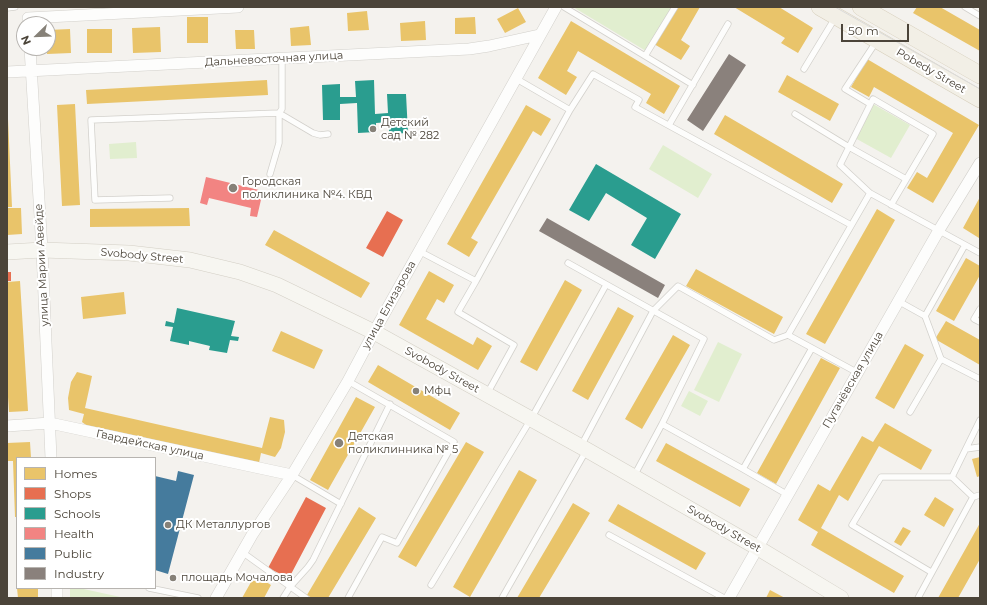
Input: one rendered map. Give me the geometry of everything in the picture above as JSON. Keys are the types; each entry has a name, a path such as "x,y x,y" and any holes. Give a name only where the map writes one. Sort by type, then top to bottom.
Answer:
{"main road":[{"name":"Pobedy Street","path":"820,7 980,99"},
{"name":"Pobedy Street","path":"861,7 980,75"}],"street":[{"path":"28,16 238,7"},
{"name":"улица Елизарова","path":"216,598 242,551 292,475 348,381 515,78 556,7"},
{"name":"Дальневосточная улица","path":"7,72 469,48 489,46 539,35"},
{"name":"улица Марии Авейде","path":"30,56 42,250 51,457"},
{"name":"Пугачёвская улица","path":"729,598 939,230 978,170"},
{"name":"Svobody Street","path":"7,252 42,250 129,253 190,260 240,272 276,284 374,332 531,419 758,548 841,598"},
{"name":"Гвардейская улица","path":"7,426 50,423 292,475"}],"lane":[{"path":"7,8 15,7"},
{"path":"564,7 693,85"},
{"path":"645,56 675,7"},
{"path":"965,7 980,16"},
{"path":"804,69 836,16"},
{"path":"670,125 728,24"},
{"path":"870,104 845,89 877,40"},
{"path":"270,174 279,143 279,112 282,109 282,58"},
{"path":"487,395 514,345 458,312 570,110 593,74 639,100 635,107 851,225"},
{"path":"515,78 570,110"},
{"path":"891,205 933,134 873,99 840,165 870,193 891,205 939,230 980,253"},
{"path":"170,198 95,200 91,120 279,112 313,133 320,135 328,134"},
{"path":"795,114 906,179"},
{"path":"502,598 584,449 653,311 678,286 774,340 788,335 870,193"},
{"path":"925,316 965,245"},
{"path":"419,251 476,281"},
{"path":"568,263 704,339 662,424 633,477"},
{"path":"432,585 531,419 606,285"},
{"path":"898,301 925,316 941,359 980,379"},
{"path":"980,309 974,319 980,322"},
{"path":"788,335 858,373"},
{"path":"743,469 812,348"},
{"path":"910,412 941,359"},
{"path":"348,381 454,442 397,543 382,537 348,598"},
{"path":"283,598 290,587 313,560 390,404"},
{"path":"952,477 980,420"},
{"path":"662,424 788,495"},
{"path":"966,449 980,447"},
{"path":"292,475 340,504"},
{"path":"931,572 852,526 882,477 952,477 973,497"},
{"path":"918,598 973,497 980,495"},
{"path":"609,535 724,598"},
{"path":"242,551 306,598"},
{"path":"154,589 198,598"}],"green space":[{"path":"573,7 672,7 646,51"},
{"path":"873,104 910,125 891,158 855,138"},
{"path":"136,142 137,158 110,159 109,144"},
{"path":"663,145 712,174 698,198 649,169"},
{"path":"718,342 742,354 719,402 694,390"},
{"path":"689,391 708,401 700,416 681,406"},
{"path":"70,589 84,589 125,598 70,598"}],"building: Homes":[{"path":"676,7 700,7 681,40 690,46 681,60 654,44"},
{"path":"734,7 779,7 813,28 798,53 781,43 785,38"},
{"path":"917,7 940,7 980,30 980,51 913,13"},
{"path":"518,8 526,22 505,33 497,19"},
{"path":"367,11 369,30 348,31 347,13"},
{"path":"187,17 208,17 208,43 187,43"},
{"path":"475,17 476,34 455,34 455,18"},
{"path":"425,21 426,40 401,41 400,23"},
{"path":"571,21 680,86 664,114 646,103 651,94 578,51 567,71 577,77 566,95 538,78"},
{"path":"309,26 311,45 291,46 290,28"},
{"path":"160,27 161,52 133,53 132,28"},
{"path":"70,29 71,53 56,54 56,30"},
{"path":"87,29 112,29 112,53 87,53"},
{"path":"235,30 254,30 255,49 236,49"},
{"path":"867,59 979,125 933,203 907,188 917,172 927,178 953,133 874,87 869,97 851,87"},
{"path":"787,75 839,104 830,121 778,92"},
{"path":"267,80 268,95 87,104 86,90"},
{"path":"75,104 80,205 62,206 57,105"},
{"path":"526,105 551,119 541,136 533,131 471,238 478,242 469,257 447,244"},
{"path":"725,115 843,184 832,203 714,134"},
{"path":"8,119 12,207 7,207"},
{"path":"980,197 980,236 979,238 963,228"},
{"path":"7,208 21,208 22,234 7,235"},
{"path":"189,208 190,226 90,227 90,209"},
{"path":"877,209 895,220 825,344 806,334"},
{"path":"274,230 370,283 361,298 265,245"},
{"path":"966,258 980,266 980,275 954,321 936,311"},
{"path":"696,269 783,317 774,334 686,286"},
{"path":"429,271 454,285 444,303 437,299 426,319 473,345 477,337 492,346 478,370 399,325"},
{"path":"565,280 582,290 537,371 520,362"},
{"path":"20,281 28,411 9,412 7,382 7,282"},
{"path":"124,292 126,314 83,319 81,297"},
{"path":"618,307 634,316 588,400 572,391"},
{"path":"946,321 980,340 980,365 935,339"},
{"path":"281,331 323,350 314,369 272,351"},
{"path":"673,335 690,345 642,429 625,419"},
{"path":"905,344 924,355 894,409 875,398"},
{"path":"821,358 840,368 776,484 757,473"},
{"path":"378,365 460,413 450,430 368,382"},
{"path":"77,372 92,376 85,408 262,448 270,417 284,420 285,432 281,448 275,457 261,453 259,463 90,428 82,422 84,414 69,410 68,398 71,382"},
{"path":"356,397 375,407 328,490 310,480"},
{"path":"885,423 932,450 921,470 879,446 848,501 839,495 821,528 904,576 894,593 811,545 818,532 798,520 818,484 830,491 862,436 873,442"},
{"path":"30,442 31,457 16,457 16,517 13,461 7,461 7,443"},
{"path":"466,442 484,452 416,567 398,557"},
{"path":"666,443 750,489 740,507 656,461"},
{"path":"980,457 980,476 977,477 972,459"},
{"path":"519,470 537,480 470,597 453,587"},
{"path":"935,497 954,509 944,527 924,515"},
{"path":"573,503 590,513 539,598 517,598"},
{"path":"618,504 706,553 696,570 608,521"},
{"path":"359,507 376,518 328,598 312,598 307,595"},
{"path":"980,523 980,559 958,598 938,598"},
{"path":"903,527 911,531 901,546 894,542"},
{"path":"255,575 271,585 264,598 242,598"},
{"path":"17,589 38,589 38,598 18,598"},
{"path":"770,590 785,598 766,598"}],"building: Shops":[{"path":"387,211 403,220 383,257 366,248"},
{"path":"7,272 11,272 11,281 7,281"},
{"path":"306,497 326,508 289,578 268,568"}],"building: Schools":[{"path":"374,80 375,114 388,113 387,94 406,94 408,133 389,134 389,122 376,123 376,132 358,133 357,103 340,104 340,120 323,120 322,85 340,84 340,97 356,97 355,81"},
{"path":"596,164 681,214 655,259 631,245 647,218 606,193 589,221 569,210"},
{"path":"177,308 235,321 231,336 239,337 238,341 230,340 227,353 209,350 210,346 189,341 189,345 170,341 173,327 165,326 166,321 174,323"}],"building: Health":[{"path":"206,177 263,191 257,217 250,216 251,208 209,198 207,205 200,203"}],"building: Public":[{"name":"ДК Металлургов","path":"178,471 194,475 168,574 156,570 156,476 176,481"}],"building: Industry":[{"path":"729,54 746,65 703,131 687,120"},
{"path":"547,218 665,285 658,298 539,231"}],"tram line":[{"path":"835,7 980,89"}],"place":[{"name":"Детский сад № 282","path":"373,129"},
{"name":"Городская поликлиника №4. КВД","path":"233,188"},
{"name":"Мфц","path":"416,391"},
{"name":"Детская поликлинника № 5","path":"339,443"},
{"name":"ДК Металлургов","path":"168,525"},
{"name":"площадь Мочалова","path":"173,578"}]}
